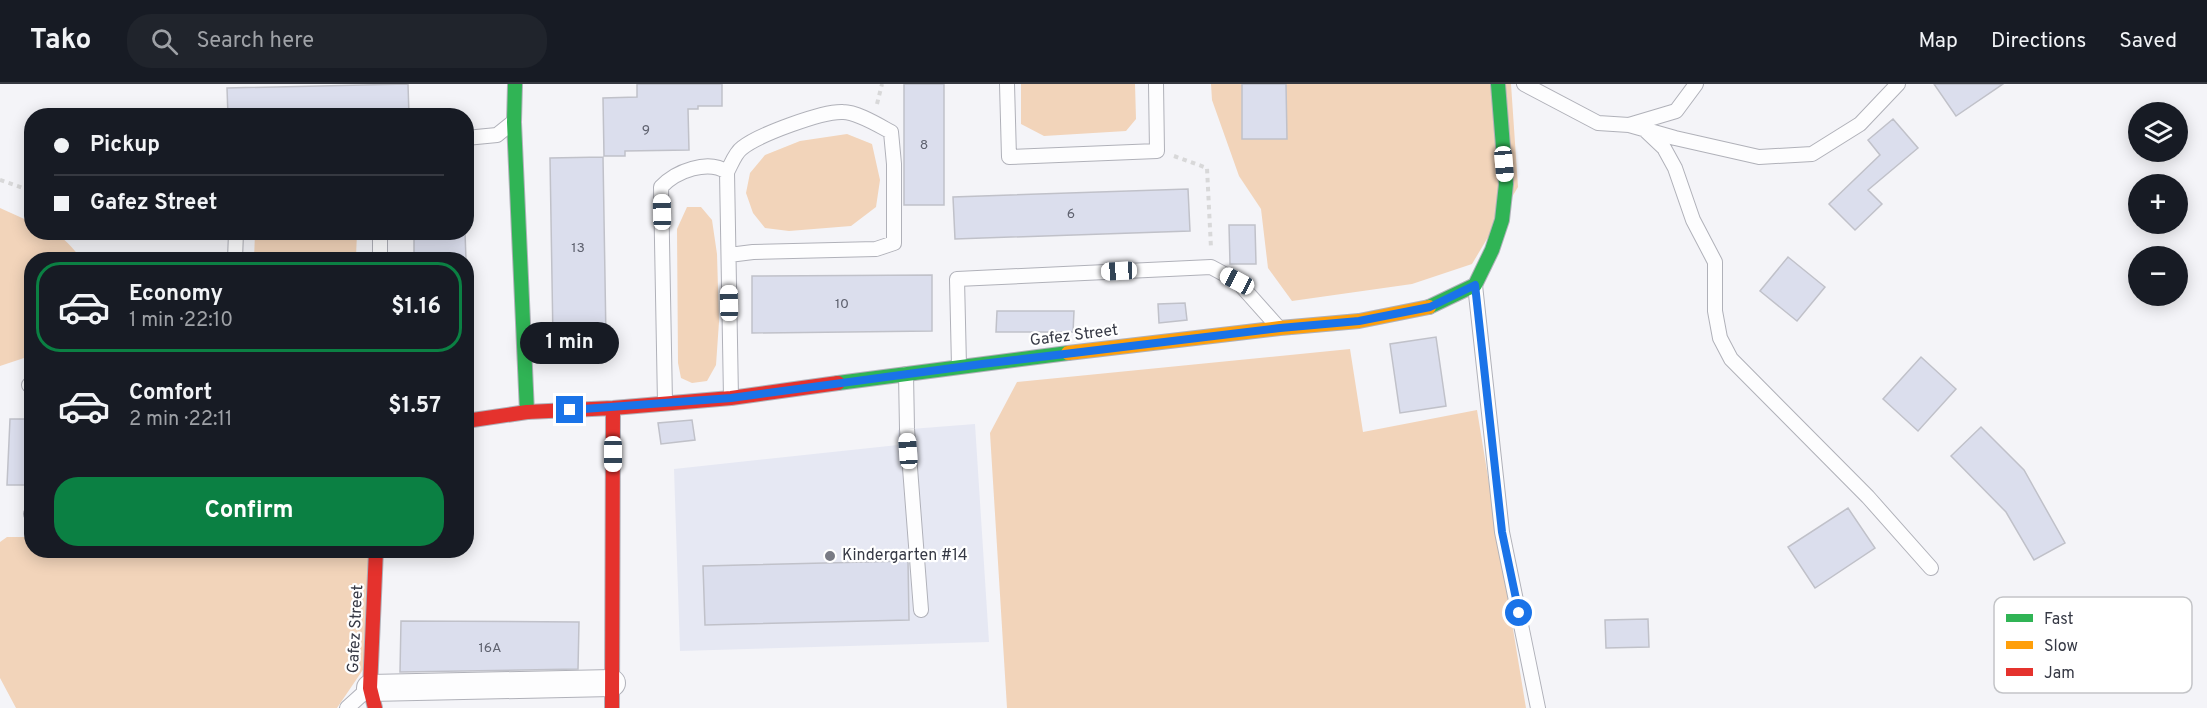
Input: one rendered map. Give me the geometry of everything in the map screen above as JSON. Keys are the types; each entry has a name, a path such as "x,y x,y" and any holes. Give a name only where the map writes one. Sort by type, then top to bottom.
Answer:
{"street":[{"path":"515,84 514,122 527,412"},
{"path":"1475,285 1492,250 1503,210 1506,184 1498,84"},
{"name":"Gafez Street","path":"474,420 527,412 613,408 731,398 959,366 1280,328 1359,321 1430,307 1475,285"},
{"path":"612,708 613,408"},
{"name":"Gafez Street","path":"372,698 376,558"},
{"path":"372,698 612,683"}],"lane":[{"path":"1007,84 1009,157 1157,151 1156,84"},
{"path":"1524,84 1598,123 1629,125 1758,157 1812,154 1860,124 1898,84"},
{"path":"1629,125 1676,111 1696,84"},
{"path":"729,255 753,252 876,249 894,243 894,164 891,132 872,121 843,112 817,117 768,133 740,149 728,172 729,255 731,398"},
{"path":"474,137 497,135 514,122"},
{"path":"1646,130 1664,148 1670,158 1694,220 1715,262 1715,311 1720,338 1731,359 1868,497 1931,568"},
{"path":"665,403 661,188 670,178 700,167 717,165 728,172"},
{"path":"959,366 957,279 1211,267 1237,281 1280,328"},
{"path":"1475,285 1502,532 1538,708"},
{"path":"906,374 907,429 921,610"},
{"path":"347,708 372,698"}],"path":[{"path":"1157,151 1207,168 1211,267"},
{"path":"0,180 24,188"}],"shaded area":[{"path":"1021,84 1135,84 1136,119 1126,131 1044,136 1021,124"},
{"path":"1211,84 1511,84 1518,187 1472,264 1412,284 1292,301 1268,268 1261,209 1239,176 1212,100"},
{"path":"847,134 872,144 880,180 876,207 851,226 789,231 765,228 753,213 746,193 750,173 765,155 800,141"},
{"path":"687,207 701,207 712,220 717,254 719,322 716,365 707,381 692,383 681,378 678,363 677,229"},
{"path":"0,208 24,219 24,240 64,240 76,252 24,252 24,358 0,366"},
{"path":"255,240 357,240 356,252 254,252"},
{"path":"1350,349 1363,432 1477,410 1526,708 1007,708 990,433 1017,382"},
{"name":"Kindergarten #14","path":"975,424 989,642 680,651 674,469 898,445 898,430"},
{"path":"7,537 24,537 24,558 378,558 375,652 337,708 16,708 0,678 0,542"}],"building":[{"path":"408,84 409,108 228,108 227,88"},
{"path":"637,84 722,84 722,106 698,106 698,109 688,109 689,150 625,151 625,156 604,156 603,98 637,97"},
{"path":"904,84 944,84 944,205 904,205"},
{"path":"1242,84 1286,84 1287,139 1242,139"},
{"path":"1934,84 2003,84 1956,116"},
{"path":"1893,119 1918,148 1868,190 1882,204 1855,230 1829,204 1880,155 1868,140"},
{"path":"603,157 606,339 553,340 550,158"},
{"path":"1188,189 1190,231 955,239 953,197"},
{"path":"1229,225 1255,225 1256,264 1230,264"},
{"path":"414,240 465,240 466,252 414,252"},
{"path":"1788,257 1825,287 1797,321 1760,291"},
{"path":"932,275 932,331 752,333 752,276"},
{"path":"1185,303 1187,320 1159,323 1158,304"},
{"path":"997,311 1074,311 1073,332 996,332"},
{"path":"1436,337 1446,406 1400,413 1390,344"},
{"path":"1921,357 1956,389 1918,431 1883,399"},
{"path":"10,419 24,419 24,485 7,485"},
{"path":"692,420 695,440 661,444 658,423"},
{"path":"1981,427 2024,470 2065,543 2034,560 2006,512 1951,456"},
{"path":"1848,508 1875,548 1815,588 1788,547"},
{"path":"908,561 909,620 705,625 703,566"},
{"path":"1648,619 1649,647 1606,648 1605,620"},
{"path":"401,621 579,622 578,669 400,672"}],"traffic: fast":[{"path":"515,84 514,122 527,412"},
{"path":"1429,307 1475,285 1492,250 1502,220 1506,184 1498,84"},
{"path":"838,383 1068,353"}],"traffic: slow":[{"path":"1068,353 1359,321 1429,307"}],"traffic: jam":[{"path":"474,420 527,412 613,408 731,398 838,383"},
{"path":"612,708 613,408"},
{"path":"375,708 370,688 376,558"}],"place":[{"name":"Kindergarten #14","path":"830,556"}],"route":[{"path":"570,410 731,398 982,364 1280,328 1359,321 1430,307 1475,285 1502,532 1519,613"}]}
